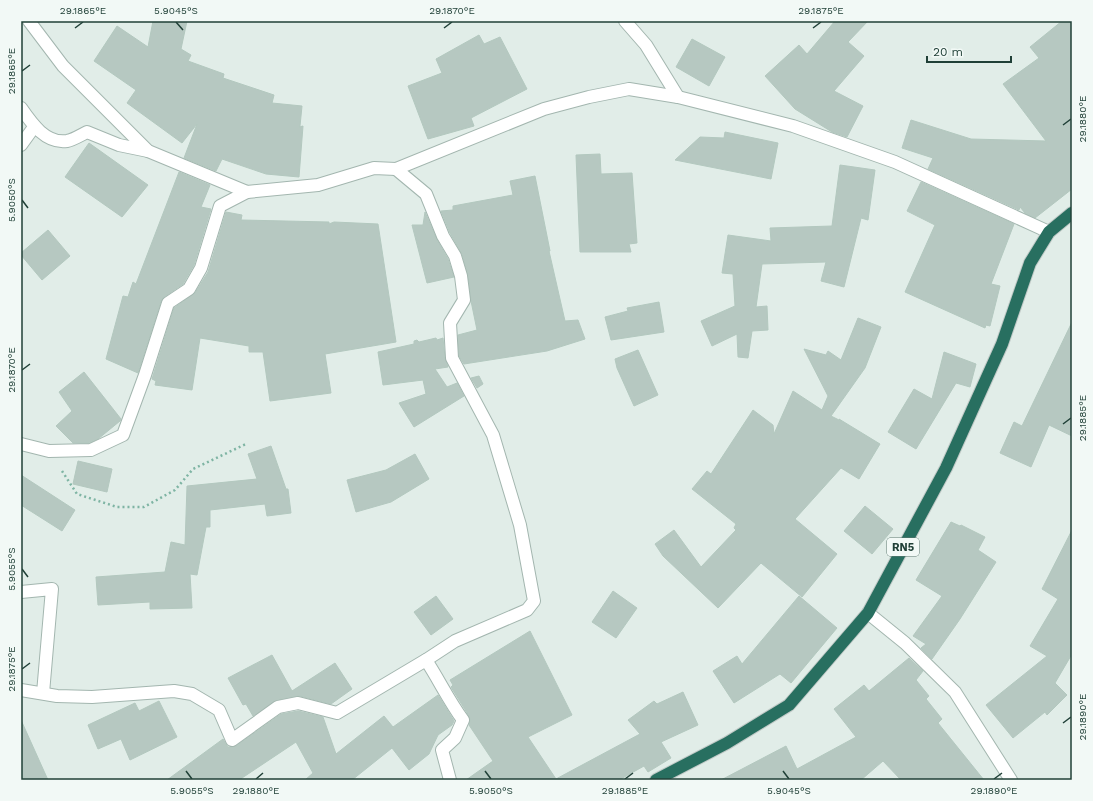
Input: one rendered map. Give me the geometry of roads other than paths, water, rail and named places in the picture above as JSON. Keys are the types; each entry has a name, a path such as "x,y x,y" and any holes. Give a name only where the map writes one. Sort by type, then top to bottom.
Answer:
{"highway":[{"name":"RN5","path":"656,780 727,743 789,705 868,613 946,468 1002,344 1030,263 1049,232 1072,213"}],"street":[{"path":"29,21 63,66 148,151"},
{"path":"625,21 646,45 678,97"},
{"path":"21,444 49,451 91,450 123,435 145,375 168,303 189,289 201,268 220,206 247,192 318,185 374,168 396,169 544,109 589,97 629,89 678,97 793,126 895,162 1049,232"},
{"path":"21,108 34,127 55,142 68,141 87,132 119,145 148,151 247,192"},
{"path":"21,145 34,127"},
{"path":"21,690 56,696 92,697 174,691 192,694 219,710 232,740 278,707 298,703 337,713 455,641 527,610 534,601 520,525 493,434 452,358 450,323 464,300 461,276 455,256 443,236 426,194 396,169"},
{"path":"21,592 52,589 43,693"},
{"path":"868,613 905,643 955,692 1011,780"},
{"path":"426,660 463,720 455,738 442,750 450,780"}]}
